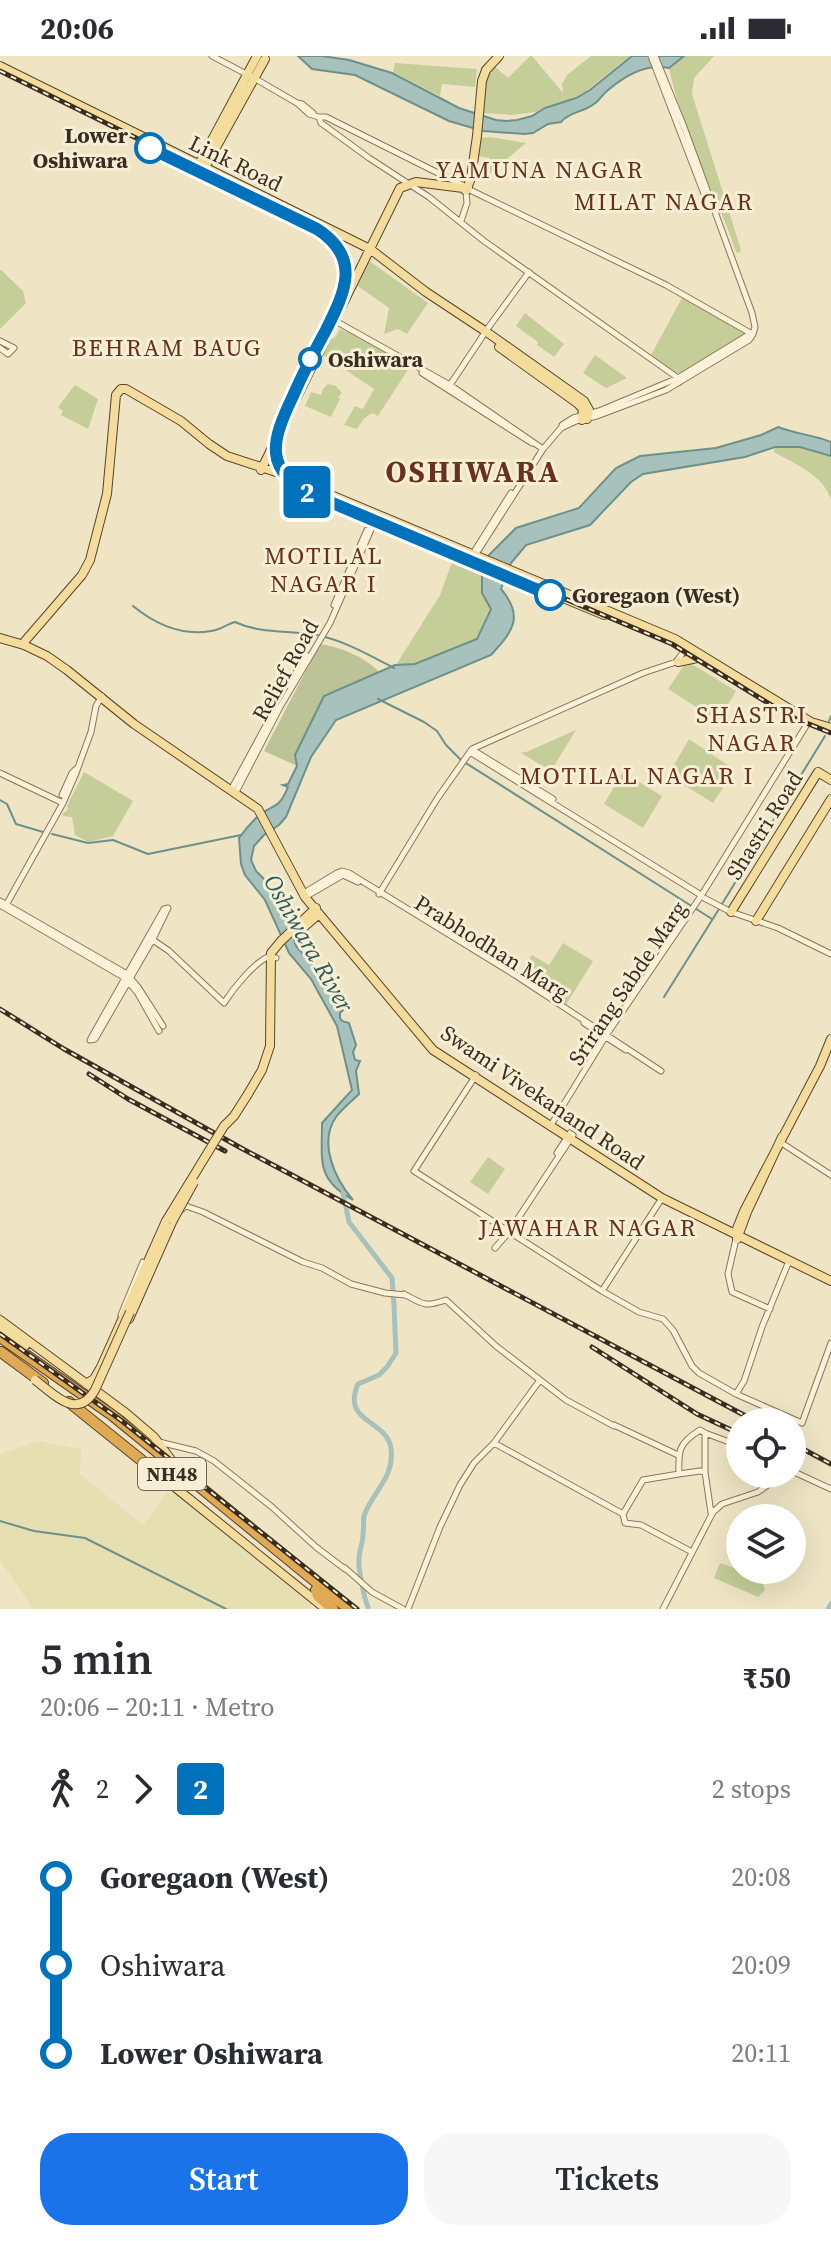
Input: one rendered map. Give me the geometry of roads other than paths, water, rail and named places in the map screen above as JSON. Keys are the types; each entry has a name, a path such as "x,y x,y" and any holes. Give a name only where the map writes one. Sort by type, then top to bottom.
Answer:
{"highway":[{"name":"NH48","path":"0,1337 112,1415 351,1609"},
{"name":"NH48","path":"0,1343 108,1420 170,1478 340,1609"},
{"path":"0,1352 170,1478"},
{"path":"316,1590 318,1596 333,1609"}],"main road":[{"path":"201,168 261,57"},
{"path":"261,466 332,319 405,182 465,187 475,136 479,75 495,57"},
{"name":"Link Road","path":"0,68 367,250"},
{"path":"367,250 577,403 585,417"},
{"path":"367,250 585,403 585,417"},
{"path":"26,643 84,576 94,552 107,494 116,395 121,389 131,391 181,421 227,456 261,466 375,517 653,632 809,723"},
{"path":"518,576 623,620"},
{"name":"Swami Vivekanand Road","path":"0,636 26,643 54,659 101,697 257,806 316,913 437,1048 662,1197 831,1279"},
{"path":"686,649 809,723 831,730"},
{"path":"677,662 686,649"},
{"path":"677,662 697,658"},
{"name":"Shastri Road","path":"724,907 818,772 831,780"},
{"name":"Shastri Road","path":"756,920 831,799"},
{"path":"94,1387 170,1213 266,1071 276,1035 275,954 316,913"},
{"name":"Swami Vivekanand Road","path":"316,913 425,1038"},
{"path":"820,1066 831,1039"},
{"path":"737,1235 744,1211 831,1048"},
{"path":"94,1387 121,1323 149,1274 195,1177"},
{"path":"0,1352 69,1404 82,1404 92,1396 170,1220 195,1177"},
{"name":"Swami Vivekanand Road","path":"737,1235 788,1254 831,1279"},
{"path":"0,1320 94,1387 144,1428 174,1463 351,1609"},
{"path":"0,1328 94,1387"},
{"path":"170,1478 326,1609"}],"street":[{"path":"212,56 254,74 302,104 321,123 429,197 484,241 679,380"},
{"path":"653,56 746,306 752,334"},
{"path":"316,115 416,160 674,289 752,334"},
{"path":"461,221 467,203 465,187"},
{"path":"449,387 530,273"},
{"path":"332,319 449,387 541,448"},
{"path":"585,417 666,390 752,334"},
{"path":"0,341 14,348 8,354 0,348"},
{"path":"477,559 541,448 561,428 679,380"},
{"path":"585,403 601,410"},
{"name":"Relief Road","path":"234,790 324,630 375,517"},
{"path":"380,894 471,751 643,673 677,662"},
{"path":"101,697 76,773 3,904 127,977 159,1025"},
{"name":"Srirang Sabde Marg","path":"553,1125 607,1037 703,895 809,723"},
{"path":"471,751 590,825"},
{"path":"471,751 724,907 778,927 831,953"},
{"path":"0,773 61,802"},
{"name":"Prabhodhan Marg","path":"305,895 330,879 346,875 661,1071"},
{"path":"99,1028 127,977 151,939 168,908 164,909 151,939"},
{"path":"151,939 225,1001 275,954"},
{"path":"476,1076 414,1171 602,1291 639,1312 663,1319 699,1373 736,1394 802,1423 831,1343"},
{"path":"508,1231 571,1136"},
{"path":"781,1141 831,1175"},
{"path":"602,1291 662,1197"},
{"path":"508,1231 530,1198"},
{"path":"130,1308 184,1206 322,1268 350,1284 404,1295 424,1304 434,1305 446,1300 496,1346 565,1399 614,1426 678,1455"},
{"path":"121,1323 121,1312 168,1209 178,1214"},
{"path":"737,1235 728,1274 732,1292 770,1309"},
{"path":"736,1394 744,1381 789,1259"},
{"path":"158,1442 207,1457 368,1588 405,1608 455,1495 474,1463 494,1443 540,1380"},
{"path":"679,1474 678,1455 695,1433 700,1430 726,1441"},
{"path":"705,1433 704,1470 712,1512"},
{"path":"494,1443 623,1514"},
{"path":"692,1552 641,1525 625,1523 623,1514 643,1480 704,1470"},
{"path":"806,1478 831,1489"},
{"path":"663,1609 712,1512 721,1505 763,1488"}],"water":[{"path":"298,56 349,60 392,73 459,108 506,121 532,116 545,108 576,98 632,56 684,56 669,68 652,67 636,72 590,107 561,122 524,134 483,131 449,121 355,75 312,69"},
{"path":"778,427 831,442 831,456 800,447 775,447 745,457 643,474 631,482 590,525 526,545 511,563 501,589 513,608 513,624 491,655 336,720 311,757 286,817 254,846 251,860 256,871 285,908 296,946 321,974 343,1010 340,1018 349,1023 356,1045 353,1052 355,1060 360,1061 356,1071 359,1094 336,1117 329,1138 335,1171 353,1200 333,1184 322,1159 322,1123 352,1090 337,1026 311,979 289,953 265,900 245,875 239,838 256,818 278,804 284,795 288,787 283,785 288,784 297,766 295,755 324,696 395,665 415,664 477,639 491,609 482,593 482,570 488,556 516,528 579,508 616,468 640,456 716,448"}],"waterway":[{"path":"133,606 160,623 190,632 214,630 235,622 265,630 317,635 347,645 394,668"},
{"path":"378,699 424,722 437,731 461,760 712,919"},
{"path":"829,721 831,716"},
{"path":"722,904 825,736"},
{"name":"Oshiwara River","path":"0,800 7,804 16,824 43,832"},
{"name":"Oshiwara River","path":"52,834 88,843 113,840 148,854 241,835"},
{"path":"664,997 719,909"},
{"name":"Oshiwara River","path":"343,1193 349,1222 392,1278 394,1305 396,1353 379,1375 358,1384 354,1397 360,1414 381,1431 391,1448 390,1468 364,1516 359,1563 368,1607"},
{"path":"0,1521 34,1531 85,1538 226,1609"},
{"path":"828,1609 831,1604"}],"railway":[{"path":"0,71 313,225 337,246 348,273 345,295 293,395 279,435 279,458 296,482 317,494 672,644 789,716 831,733"},
{"path":"0,1009 64,1049 241,1148 731,1408"},
{"path":"89,1074 128,1099 225,1151"},
{"path":"0,1334 122,1421 357,1609"},
{"path":"592,1347 697,1414 726,1427"},
{"path":"806,1451 831,1464"}],"metro line":[{"name":"2","path":"150,148 317,229 331,239 341,255 346,277 343,295 301,377 276,435 277,458 290,481 316,496 550,595"}],"place":[{"name":"Lower Oshiwara","path":"150,148"},
{"name":"Oshiwara","path":"310,359"},
{"name":"Goregaon (West)","path":"550,595"}],"district":[{"name":"YAMUNA NAGAR","path":"540,169"},
{"name":"MILAT NAGAR","path":"664,201"},
{"name":"BEHRAM BAUG","path":"167,347"},
{"name":"OSHIWARA","path":"473,471"},
{"name":"MOTILAL NAGAR I","path":"324,569"},
{"name":"SHASTRI NAGAR","path":"752,728"},
{"name":"MOTILAL NAGAR I","path":"637,775"},
{"name":"JAWAHAR NAGAR","path":"588,1227"}]}
